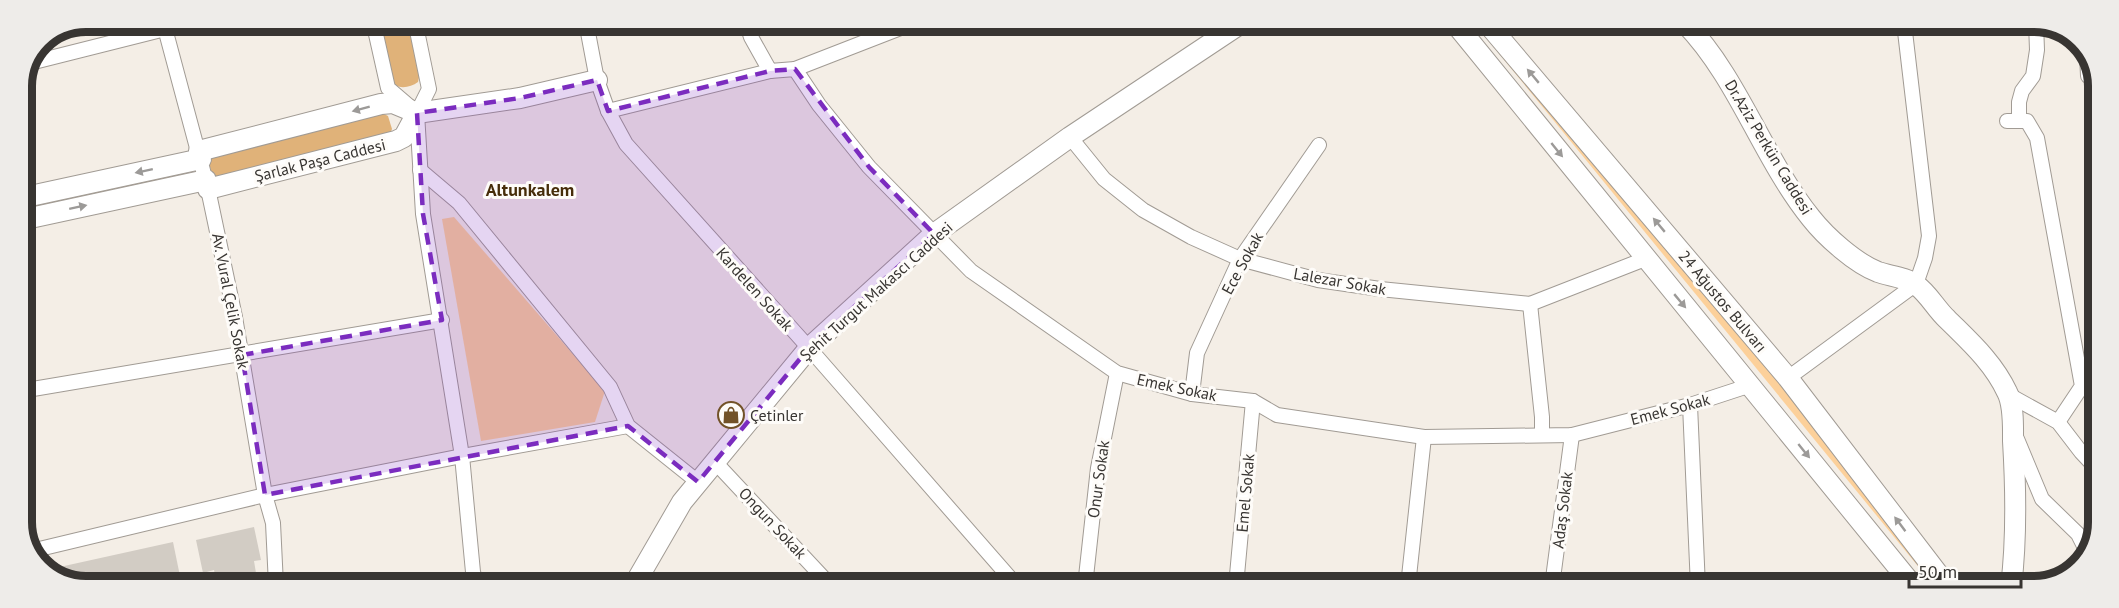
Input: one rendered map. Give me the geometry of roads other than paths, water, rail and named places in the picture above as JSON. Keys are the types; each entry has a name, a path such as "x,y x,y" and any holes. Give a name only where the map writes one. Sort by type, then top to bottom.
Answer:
{"street":[{"path":"38,61 139,32"},
{"name":"Av. Vural Çelik Sokak","path":"166,32 207,184 242,355 265,495 273,523 276,576"},
{"path":"375,32 388,88 417,113"},
{"path":"417,32 429,89 417,113 423,214 442,320 462,456 474,576"},
{"name":"Kardelen Sokak","path":"588,32 597,80 609,111 626,144 809,348 1008,576"},
{"path":"749,32 770,71"},
{"path":"609,111 770,71 795,69 890,32"},
{"name":"Şehit Turgut Makascı Caddesi","path":"638,576 682,502 809,348 934,234 1070,137 1228,32"},
{"name":"24 Ağustos Bulvarı","path":"1462,32 1905,576"},
{"name":"24 Ağustos Bulvarı","path":"1495,32 1788,378 1940,576"},
{"name":"Dr.Aziz Perkün Caddesi","path":"1693,32 1724,72 1776,165 1811,218 1845,251 1875,271 1916,284"},
{"path":"1788,378 1916,284 1925,258 1929,236 1905,32"},
{"path":"2036,32 2037,50 2033,76 2022,91 2013,121 2027,121 2037,138 2082,386 2058,422"},
{"name":"Emek Sokak","path":"795,69 819,105 868,167 971,271 1117,373 1192,394 1253,401 1277,415 1424,437 1572,435 1690,405 1751,385"},
{"path":"32,195 200,155 381,104 393,103 417,113 520,98 597,80"},
{"name":"Şarlak Paşa Caddesi","path":"32,218 207,184 396,141 404,137 417,113"},
{"name":"Lalezar Sokak","path":"1070,137 1104,179 1143,210 1191,237 1240,259 1318,280 1380,290 1530,304 1645,259"},
{"name":"Ece Sokak","path":"1192,394 1197,353 1240,259 1319,144"},
{"path":"420,170 459,203 610,387 628,426 698,482"},
{"path":"1916,284 1986,359 2009,395 2013,429 2016,510 2012,576"},
{"path":"1530,304 1542,435"},
{"path":"32,389 442,320"},
{"name":"Onur Sokak","path":"1086,576 1098,468 1117,373"},
{"path":"2009,395 2058,422 2088,459"},
{"name":"Emel Sokak","path":"1237,576 1253,401"},
{"path":"1690,405 1698,576"},
{"path":"39,549 265,495 628,426"},
{"path":"2013,429 2043,499 2078,534 2083,543"},
{"name":"Adaş Sokak","path":"1553,576 1572,435"},
{"path":"1409,576 1424,437"},
{"name":"Ongun Sokak","path":"715,462 822,576"}],"place":[{"name":"Çetinler","path":"731,415"}],"district":[{"name":"Altunkalem","path":"530,190"}]}
